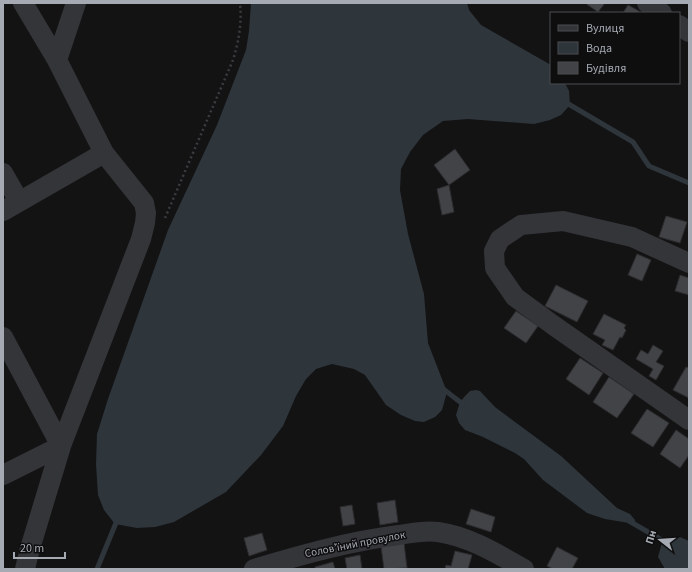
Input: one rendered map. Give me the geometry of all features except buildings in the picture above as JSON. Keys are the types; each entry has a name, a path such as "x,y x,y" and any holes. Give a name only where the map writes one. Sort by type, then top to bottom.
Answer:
{"street":[{"path":"23,3 56,60 104,153 144,203 146,213 141,239 61,446 25,569"},
{"path":"56,60 76,3"},
{"path":"647,3 660,12"},
{"path":"680,26 689,32"},
{"path":"3,173 11,206 104,153"},
{"path":"689,263 632,237 563,221 521,225 500,239 494,251 495,268 515,297 689,420"},
{"path":"3,337 61,446"},
{"path":"3,476 61,446"},
{"name":"Соловʼїний провулок","path":"254,569 298,562 383,537 438,532 466,540 499,554 524,569"}],"path":[{"path":"145,223 161,227 202,134 238,46 241,14 240,3"}],"water":[{"path":"251,3 467,3 469,10 481,25 550,64 550,84 566,84 569,91 570,105 561,115 550,120 534,124 468,119 443,121 423,135 410,152 401,169 400,190 408,234 424,294 428,343 447,392 442,410 435,417 424,422 415,421 401,415 386,405 365,375 354,369 332,364 316,369 306,379 296,396 283,426 261,455 226,492 174,522 155,527 137,528 115,524 104,510 98,495 96,464 97,434 168,230 217,125 246,50"},
{"path":"470,391 480,391 495,407 561,456 617,508 630,514 635,520 635,524 605,519 587,513 543,480 524,459 483,437 465,430 459,423 456,415 460,402"},
{"path":"680,537 689,541 689,569 665,569 658,557 663,539"}],"waterway":[{"path":"565,102 633,142 649,166 689,183"},
{"path":"442,388 464,405"},
{"path":"97,569 118,518"},
{"path":"629,521 667,543"}]}
